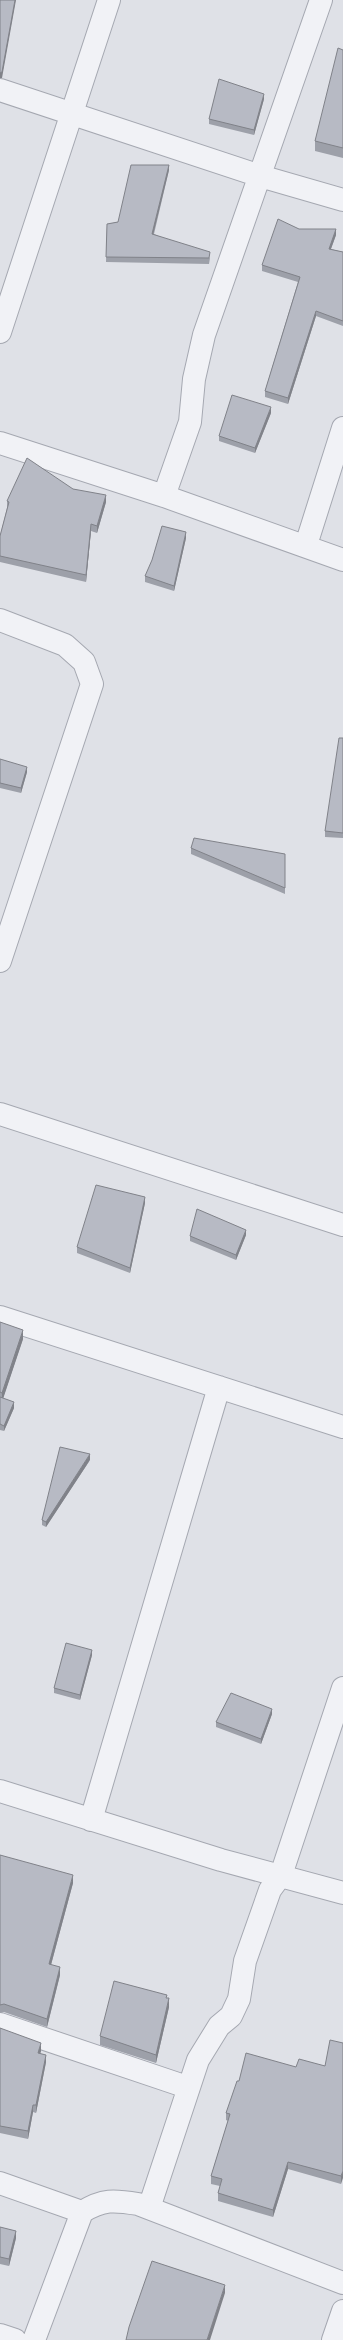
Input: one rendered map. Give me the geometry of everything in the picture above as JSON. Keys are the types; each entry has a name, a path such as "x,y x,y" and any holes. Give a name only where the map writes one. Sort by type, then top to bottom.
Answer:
{"street":[{"path":"1,323 109,0"},
{"path":"164,496 190,422 194,379 204,335 321,0"},
{"path":"0,90 260,176 343,200"},
{"path":"306,545 343,428"},
{"path":"0,443 164,496 306,545 343,560"},
{"path":"0,620 65,645 84,662 92,684 0,961"},
{"path":"0,1114 343,1225"},
{"path":"0,1317 343,1427"},
{"path":"91,1820 219,1388"},
{"path":"149,2208 187,2087 198,2060 220,2026 231,2016 239,1999 245,1961 270,1890 281,1875 343,1688"},
{"path":"0,1791 221,1860 343,1893"},
{"path":"0,2024 187,2087"},
{"path":"0,2183 82,2212"},
{"path":"34,2340 82,2212 97,2202 116,2200 149,2208 343,2283"},
{"path":"334,2340 343,2311"},
{"path":"0,2335 15,2340"}],"building":[{"path":"0,0 15,0 2,72 0,73"},
{"path":"338,48 343,50 343,148 315,141"},
{"path":"219,79 264,94 254,130 209,119"},
{"path":"131,165 169,165 152,234 210,252 209,258 106,257 107,224 118,222"},
{"path":"278,219 299,229 336,229 329,249 343,252 343,321 316,311 288,398 265,391 300,277 262,265"},
{"path":"232,395 271,407 255,448 219,436"},
{"path":"27,458 73,489 106,495 97,526 91,524 86,575 0,556 0,536 9,502 7,501"},
{"path":"162,526 186,532 174,586 145,576 152,560"},
{"path":"339,738 343,738 343,833 325,831"},
{"path":"0,759 27,767 21,788 0,783"},
{"path":"194,838 285,854 285,888 191,848"},
{"path":"96,1185 145,1197 130,1268 77,1247"},
{"path":"197,1209 246,1230 236,1255 190,1236"},
{"path":"0,1322 23,1330 2,1393 0,1392"},
{"path":"0,1397 14,1402 4,1426 0,1424"},
{"path":"60,1447 90,1454 46,1522 42,1520"},
{"path":"66,1643 92,1650 80,1695 54,1688"},
{"path":"231,1693 272,1709 261,1739 216,1722"},
{"path":"0,1855 73,1875 49,1964 60,1967 47,2019 4,2004 0,2005"},
{"path":"114,1981 167,1995 166,1998 169,1998 156,2055 100,2036"},
{"path":"0,2028 41,2043 38,2053 46,2055 36,2105 33,2105 28,2131 0,2126"},
{"path":"330,2040 343,2043 343,2171 341,2176 288,2162 273,2210 218,2193 222,2179 211,2176 230,2114 226,2113 237,2081 239,2081 246,2053 296,2067 299,2059 325,2066"},
{"path":"0,2227 16,2231 9,2259 0,2257"},
{"path":"152,2261 225,2285 207,2340 126,2340 129,2327"}]}
